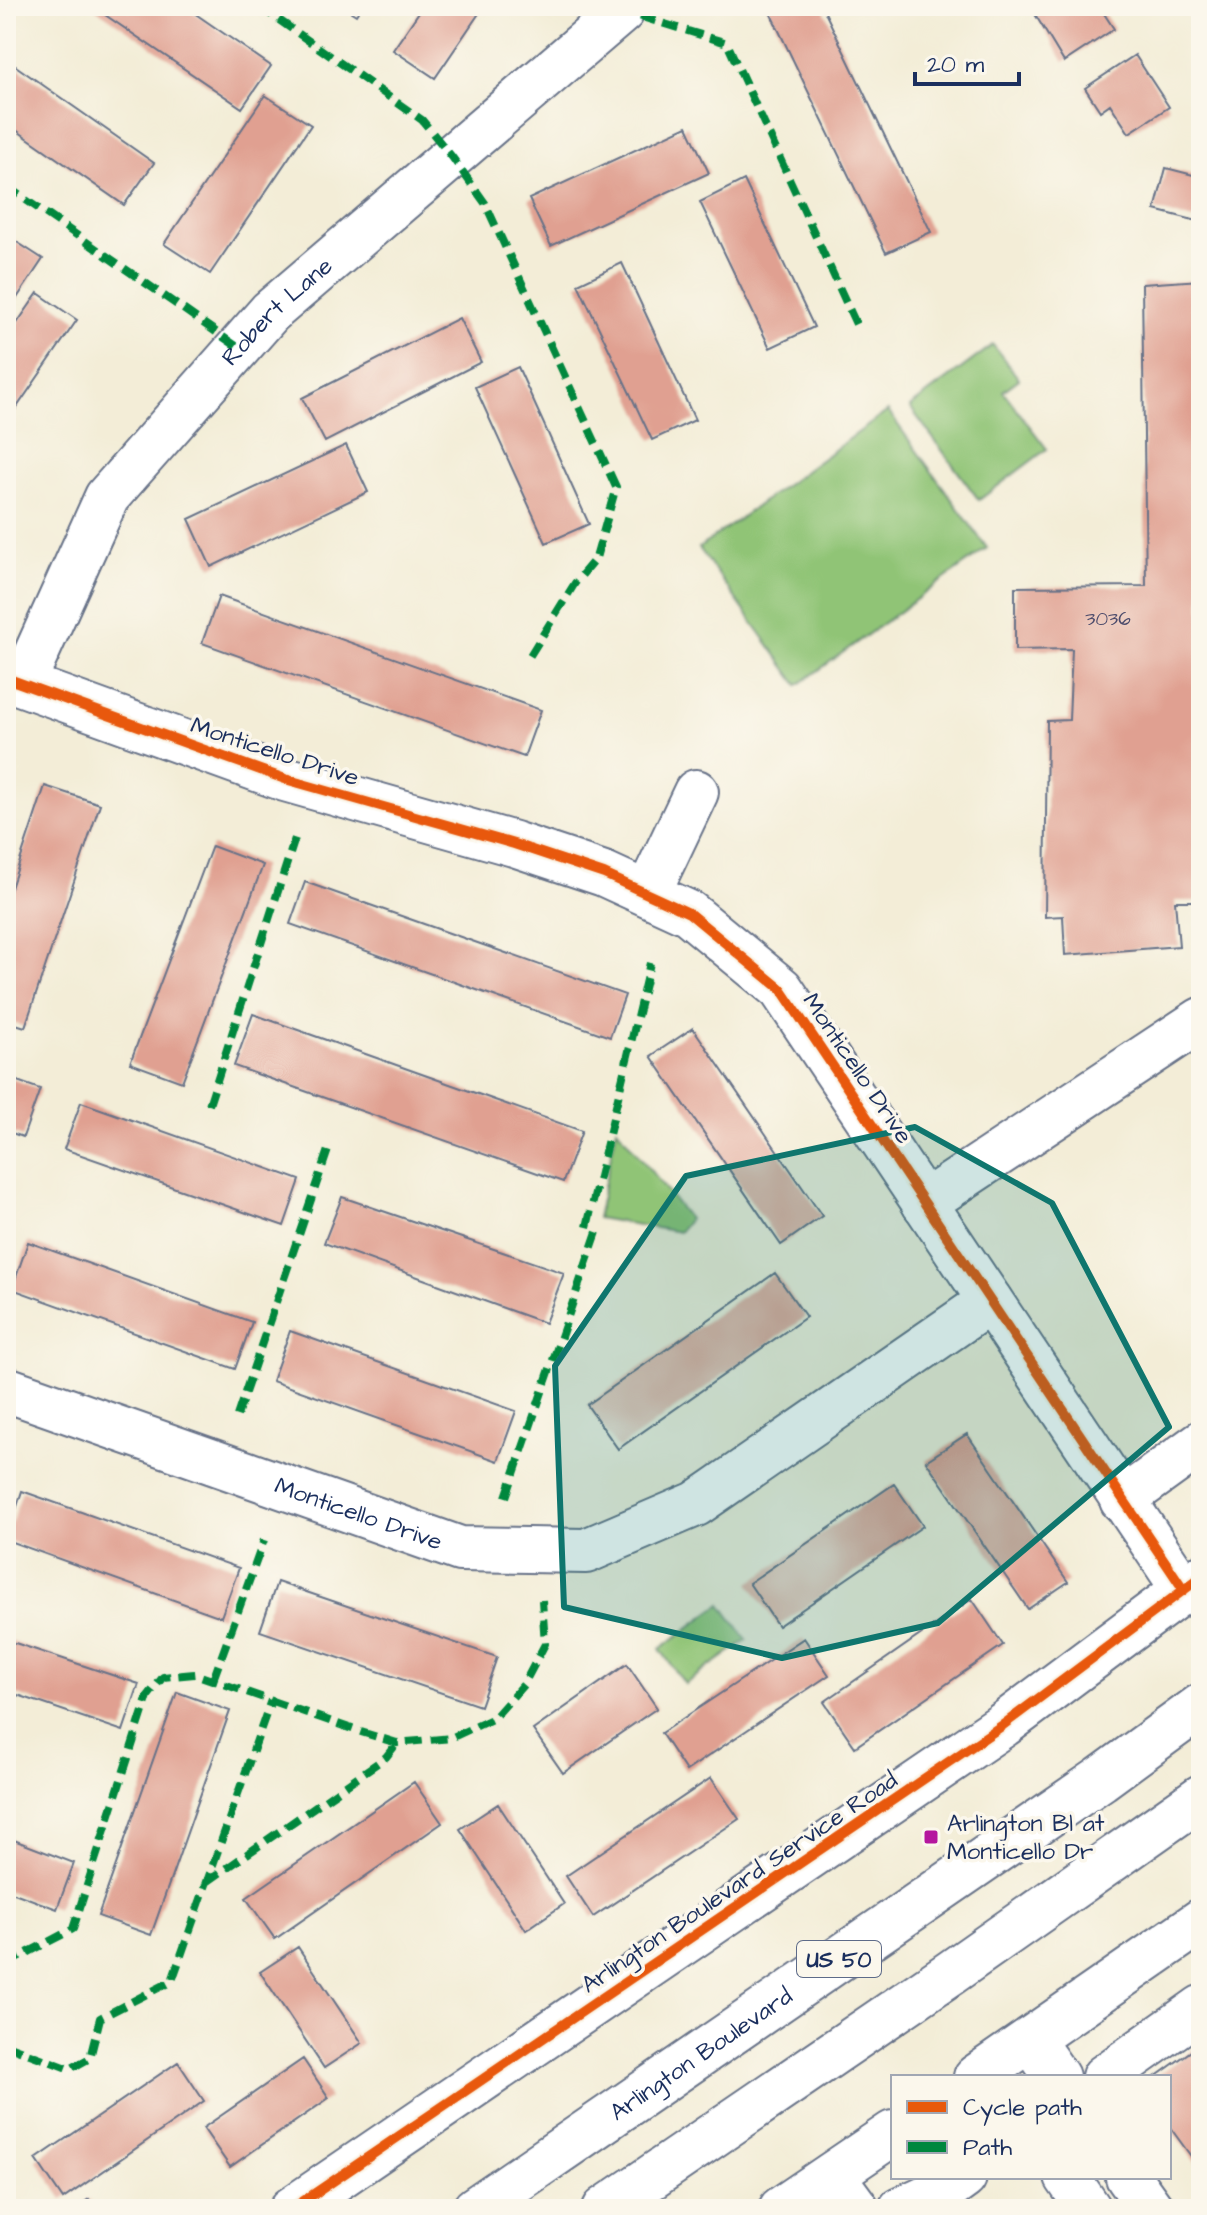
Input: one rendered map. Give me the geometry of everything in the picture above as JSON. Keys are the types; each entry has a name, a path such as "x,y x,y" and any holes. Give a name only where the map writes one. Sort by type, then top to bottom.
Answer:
{"main road":[{"name":"Robert Lane","path":"14,681 107,497 270,312 622,11"},
{"name":"Monticello Drive","path":"14,681 285,779 514,844 604,874 689,913 781,989 1122,1500 1192,1583"},
{"path":"648,893 696,792"},
{"path":"924,1203 1201,1020"},
{"name":"Monticello Drive","path":"6,1389 460,1549 586,1551 696,1504 990,1301"},
{"path":"1122,1500 1201,1443"},
{"name":"Arlington Boulevard Service Road","path":"292,2209 1003,1725 1192,1583"},
{"name":"Arlington Boulevard","path":"475,2209 1101,1779 1201,1706"},
{"path":"605,2209 1201,1797"},
{"path":"979,2075 1201,1921"},
{"path":"1166,1946 1201,1992"},
{"path":"1107,2075 1201,2008"},
{"path":"1031,2040 1056,2075"},
{"path":"781,2209 844,2192 891,2135"},
{"path":"1068,2179 1089,2209"},
{"path":"1129,2179 1151,2209"},
{"path":"901,2209 962,2190"}],"highlighted area":[{"path":"915,1127 1052,1203 1169,1427 938,1623 782,1658 564,1607 555,1366 686,1176"}],"green space":[{"path":"993,345 1019,379 1003,391 1047,449 979,500 910,407"},
{"path":"888,411 987,548 798,685 699,548"},
{"path":"617,1128 689,1219 679,1232 597,1218"},
{"path":"721,1604 747,1640 685,1684 660,1649"}],"building":[{"path":"92,6 184,6 271,66 242,108"},
{"path":"342,6 362,6 356,15"},
{"path":"423,6 484,6 435,78 393,50"},
{"path":"767,6 822,6 931,232 886,253"},
{"path":"1030,6 1099,6 1114,29 1064,62"},
{"path":"1135,55 1169,107 1129,133 1110,104 1100,111 1085,88"},
{"path":"10,62 154,163 124,205 6,123 6,68"},
{"path":"265,95 311,125 210,274 164,244"},
{"path":"687,126 709,173 551,246 529,199"},
{"path":"1166,168 1201,177 1201,222 1155,210"},
{"path":"744,180 814,327 770,348 700,202"},
{"path":"6,235 43,259 13,304 6,300"},
{"path":"622,263 695,420 652,440 578,284"},
{"path":"1201,280 1201,901 1175,901 1179,946 1065,955 1063,916 1045,917 1047,721 1069,720 1072,649 1015,650 1015,587 1146,586 1142,284"},
{"path":"38,293 77,320 6,423 6,339"},
{"path":"459,318 481,362 325,442 302,398"},
{"path":"518,367 589,524 546,543 475,387"},
{"path":"346,445 368,492 211,567 189,519"},
{"path":"219,596 541,710 524,757 202,643"},
{"path":"45,786 100,804 25,1027 6,1021 6,903"},
{"path":"212,846 263,865 182,1082 130,1063"},
{"path":"305,882 625,995 610,1037 290,924"},
{"path":"253,1014 582,1131 563,1182 234,1066"},
{"path":"693,1028 822,1216 781,1245 651,1056"},
{"path":"6,1077 40,1089 23,1137 6,1131"},
{"path":"81,1102 300,1180 284,1226 64,1149"},
{"path":"342,1197 564,1273 545,1323 324,1243"},
{"path":"28,1242 252,1322 235,1369 12,1289"},
{"path":"775,1273 806,1317 618,1449 587,1405"},
{"path":"290,1331 516,1411 498,1461 272,1381"},
{"path":"967,1434 1068,1582 1028,1609 926,1461"},
{"path":"894,1484 923,1526 778,1626 749,1583"},
{"path":"22,1491 239,1568 221,1617 6,1540"},
{"path":"277,1582 497,1657 480,1706 260,1631"},
{"path":"972,1599 1003,1645 855,1747 824,1702"},
{"path":"804,1638 829,1675 686,1771 661,1733"},
{"path":"6,1640 139,1684 123,1731 6,1691"},
{"path":"627,1664 657,1708 563,1773 533,1730"},
{"path":"177,1692 230,1711 151,1935 98,1916"},
{"path":"711,1778 739,1819 593,1917 566,1876"},
{"path":"414,1782 442,1823 275,1939 246,1898"},
{"path":"498,1804 564,1904 526,1930 460,1829"},
{"path":"6,1837 74,1863 57,1909 6,1890"},
{"path":"298,1947 362,2043 324,2068 260,1972"},
{"path":"1201,2044 1201,2170 1171,2129 1171,2075 1158,2075"},
{"path":"303,2059 329,2098 230,2167 203,2128"},
{"path":"178,2062 204,2101 63,2199 36,2159"},
{"path":"89,2199 96,2209 75,2209"}],"marked path":[{"path":"259,6 422,120 452,157 485,203 616,487 596,558 575,583 529,657"},
{"path":"622,6 622,11 727,43 856,324"},
{"path":"6,186 239,348"},
{"path":"209,1105 297,832"},
{"path":"587,1227 650,963"},
{"path":"237,1416 329,1147"},
{"path":"506,1497 598,1229"},
{"path":"213,1680 264,1540"},
{"path":"6,1964 73,1929 148,1696 163,1677 195,1674 397,1743 451,1738 494,1718 524,1684 545,1644 542,1600"},
{"path":"6,2045 70,2069 90,2058 100,2018 172,1981 271,1700"},
{"path":"207,1882 386,1757 397,1743"}],"cycle path":[{"path":"6,678 285,779 514,844 604,874 689,913 781,989 1184,1590"},
{"path":"292,2209 1003,1725 1201,1577"}],"place":[{"name":"Arlington Bl at Monticello Dr","path":"931,1837"}]}
